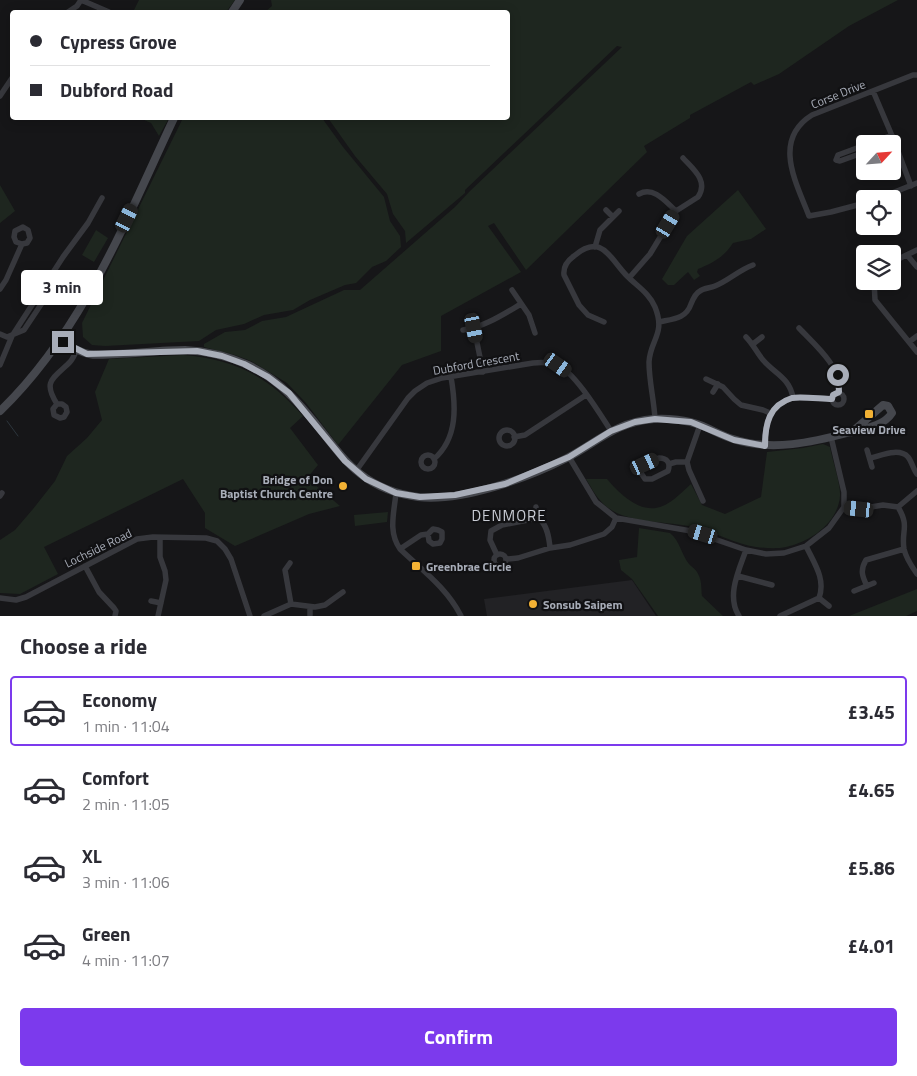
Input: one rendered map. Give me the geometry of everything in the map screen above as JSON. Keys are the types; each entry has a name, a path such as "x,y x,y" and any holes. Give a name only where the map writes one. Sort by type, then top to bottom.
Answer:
{"street":[{"path":"70,10 81,0 102,10"},
{"name":"Corse Drive","path":"856,205 809,216 791,166 790,150 797,130 808,118 817,113 917,75"},
{"path":"0,96 10,81"},
{"path":"873,91 892,135"},
{"path":"0,411 43,364 89,295 173,120"},
{"path":"856,148 838,155 836,160 840,161 856,155"},
{"path":"629,278 650,254 676,211 698,197 702,187 701,179 682,158"},
{"path":"900,190 914,185 901,161"},
{"path":"647,182 648,191"},
{"path":"639,194 648,191 654,192 676,211"},
{"path":"0,365 12,336 63,257 88,223 102,198"},
{"path":"606,210 613,217"},
{"path":"595,247 600,230 619,212"},
{"path":"0,289 22,244"},
{"path":"604,322 588,315 579,305 564,275 567,262 584,249 595,247 606,251 629,278 651,299 655,306 659,322 656,341 649,360 655,419"},
{"path":"901,258 917,250"},
{"path":"907,255 917,267"},
{"path":"659,322 684,315 689,310 692,300 701,290 716,285 740,270 753,265"},
{"path":"556,272 564,272"},
{"path":"0,334 12,336 24,330 58,279"},
{"path":"697,282 701,290"},
{"path":"512,290 536,325 535,333"},
{"path":"874,290 875,300 917,352"},
{"path":"463,330 474,328 497,318 521,304"},
{"path":"474,328 483,372"},
{"path":"799,328 824,355 838,375 839,392 844,396 843,403 837,405 833,403 832,399"},
{"path":"909,342 917,336"},
{"path":"746,337 753,344 762,359 788,382 792,388 793,398"},
{"path":"753,344 762,337"},
{"path":"60,340 87,354 183,350 222,356 244,364 268,377 289,393 334,449 356,471 372,482 396,493 420,497 455,495 505,484 569,457 611,431 629,423 655,419 680,420 700,425 734,440 765,446 797,444 852,432 885,421 891,415 891,410 888,406 883,405 852,432"},
{"path":"57,404 52,396 50,382 53,377 70,363 77,350"},
{"name":"Dubford Crescent","path":"356,471 415,391 432,381 533,363 558,365 569,373 611,431"},
{"path":"434,459 442,452 449,440 454,422 455,405 451,377"},
{"path":"706,380 718,384 742,405 770,413"},
{"path":"714,392 718,384"},
{"path":"832,399 833,395 839,392"},
{"path":"514,437 525,435 586,395"},
{"path":"765,446 770,413 779,404 793,398 832,399"},
{"path":"700,425 688,462 689,470 703,501"},
{"path":"569,457 596,502 616,518 691,531 746,550 766,554 784,553 806,546 829,528 844,507 844,492 831,437"},
{"path":"867,450 872,467"},
{"path":"870,458 896,452 903,453 908,457 917,474"},
{"path":"659,458 666,459 669,464 666,472 652,479 645,479 641,475 642,467 659,458"},
{"path":"669,464 688,462"},
{"path":"844,507 859,509 883,505 898,507 917,491"},
{"path":"396,493 392,525 394,541 400,549 444,590 453,601 461,616"},
{"path":"536,507 538,518 545,526 549,536 550,548"},
{"path":"898,507 904,518 904,550 916,570"},
{"path":"497,555 490,540 492,531 502,525 538,518"},
{"path":"507,559 570,545 604,534 612,527 616,518"},
{"path":"400,549 421,535 428,534"},
{"name":"Lochside Road","path":"0,598 16,600 26,597 131,541 144,538 209,538 222,545 231,559 250,616"},
{"path":"158,616 166,575 160,557 160,538"},
{"path":"780,616 792,614 819,598 822,590 822,582 806,546"},
{"path":"739,616 733,606 734,590 746,550"},
{"path":"867,586 862,575 862,566 866,560 904,550"},
{"path":"497,555 494,560 498,566 504,565 507,559"},
{"path":"497,555 504,555 507,559"},
{"path":"281,564 289,565 285,570 291,604"},
{"path":"85,566 99,592 116,611 115,616"},
{"path":"738,576 772,584"},
{"path":"854,592 874,583"},
{"path":"264,616 291,604 310,607 325,605 344,592"},
{"path":"819,598 829,606"},
{"path":"151,601 161,603"},
{"path":"310,607 310,616"}],"shaded area":[{"path":"139,0 235,0 228,10 134,10"},
{"path":"271,0 898,0 849,26 779,74 754,85 751,82 690,115 690,118 644,146 647,152 526,270 494,223 488,226 521,272 441,316 441,351 402,365 338,445 306,403 287,383 251,361 204,347 204,344 225,332 245,330 262,321 286,317 344,290 360,290 455,207 622,47 617,46 465,190 465,193 406,243 405,231 393,214 387,194 355,156 329,120 510,120 510,10 267,10 272,6"},
{"path":"144,120 168,120 159,136 151,123"},
{"path":"182,120 323,120 384,197 390,221 400,236 401,247 386,261 372,267 356,283 345,285 310,300 293,310 264,315 244,324 216,330 199,341 92,345 83,337 82,323"},
{"path":"0,185 15,211 0,223"},
{"path":"738,190 766,229 751,239 733,243 718,259 698,269 697,272 700,276 694,280 688,272 674,285 668,285 662,279 687,236"},
{"path":"96,230 108,238 94,262 82,255"},
{"path":"183,355 219,361 250,372 290,402 303,416 290,428 318,465 307,478 340,506 309,514 235,546 205,528 205,513 183,479 44,547 58,574 20,594 0,593 0,540 15,530 33,509 55,481 67,456 87,438 102,420 95,392 109,359"},
{"path":"823,444 830,447 840,491 838,506 828,523 813,536 782,548 756,547 694,527 626,516 607,507 595,494 586,479 607,479 628,500 642,507 649,508 666,505 691,484 702,505 725,514 761,497 767,452"},
{"path":"388,512 387,522 355,526 354,515"},
{"path":"639,528 670,533 673,536 686,560 698,574 701,581 702,596 723,616 658,616 632,579 621,570 619,560 637,557"},
{"path":"632,580 656,616 487,616 484,599"},
{"path":"917,589 917,611 906,616 849,616"}],"waterway":[{"path":"7,421 18,436"}],"place":[{"name":"Seaview Drive","path":"869,414"},
{"name":"Bridge of Don Baptist Church Centre","path":"343,486"},
{"name":"Greenbrae Circle","path":"416,566"},
{"name":"Sonsub Saipem","path":"533,604"}],"district":[{"name":"DENMORE","path":"509,515"}],"route":[{"path":"63,342 87,354 96,355 183,350 197,351 222,356 256,369 289,393 308,414 334,449 366,479 396,493 420,497 455,495 505,484 569,457 623,425 655,419 691,422 734,440 765,446 770,413 779,404 793,398 832,399 836,392 839,392 838,375"}]}
